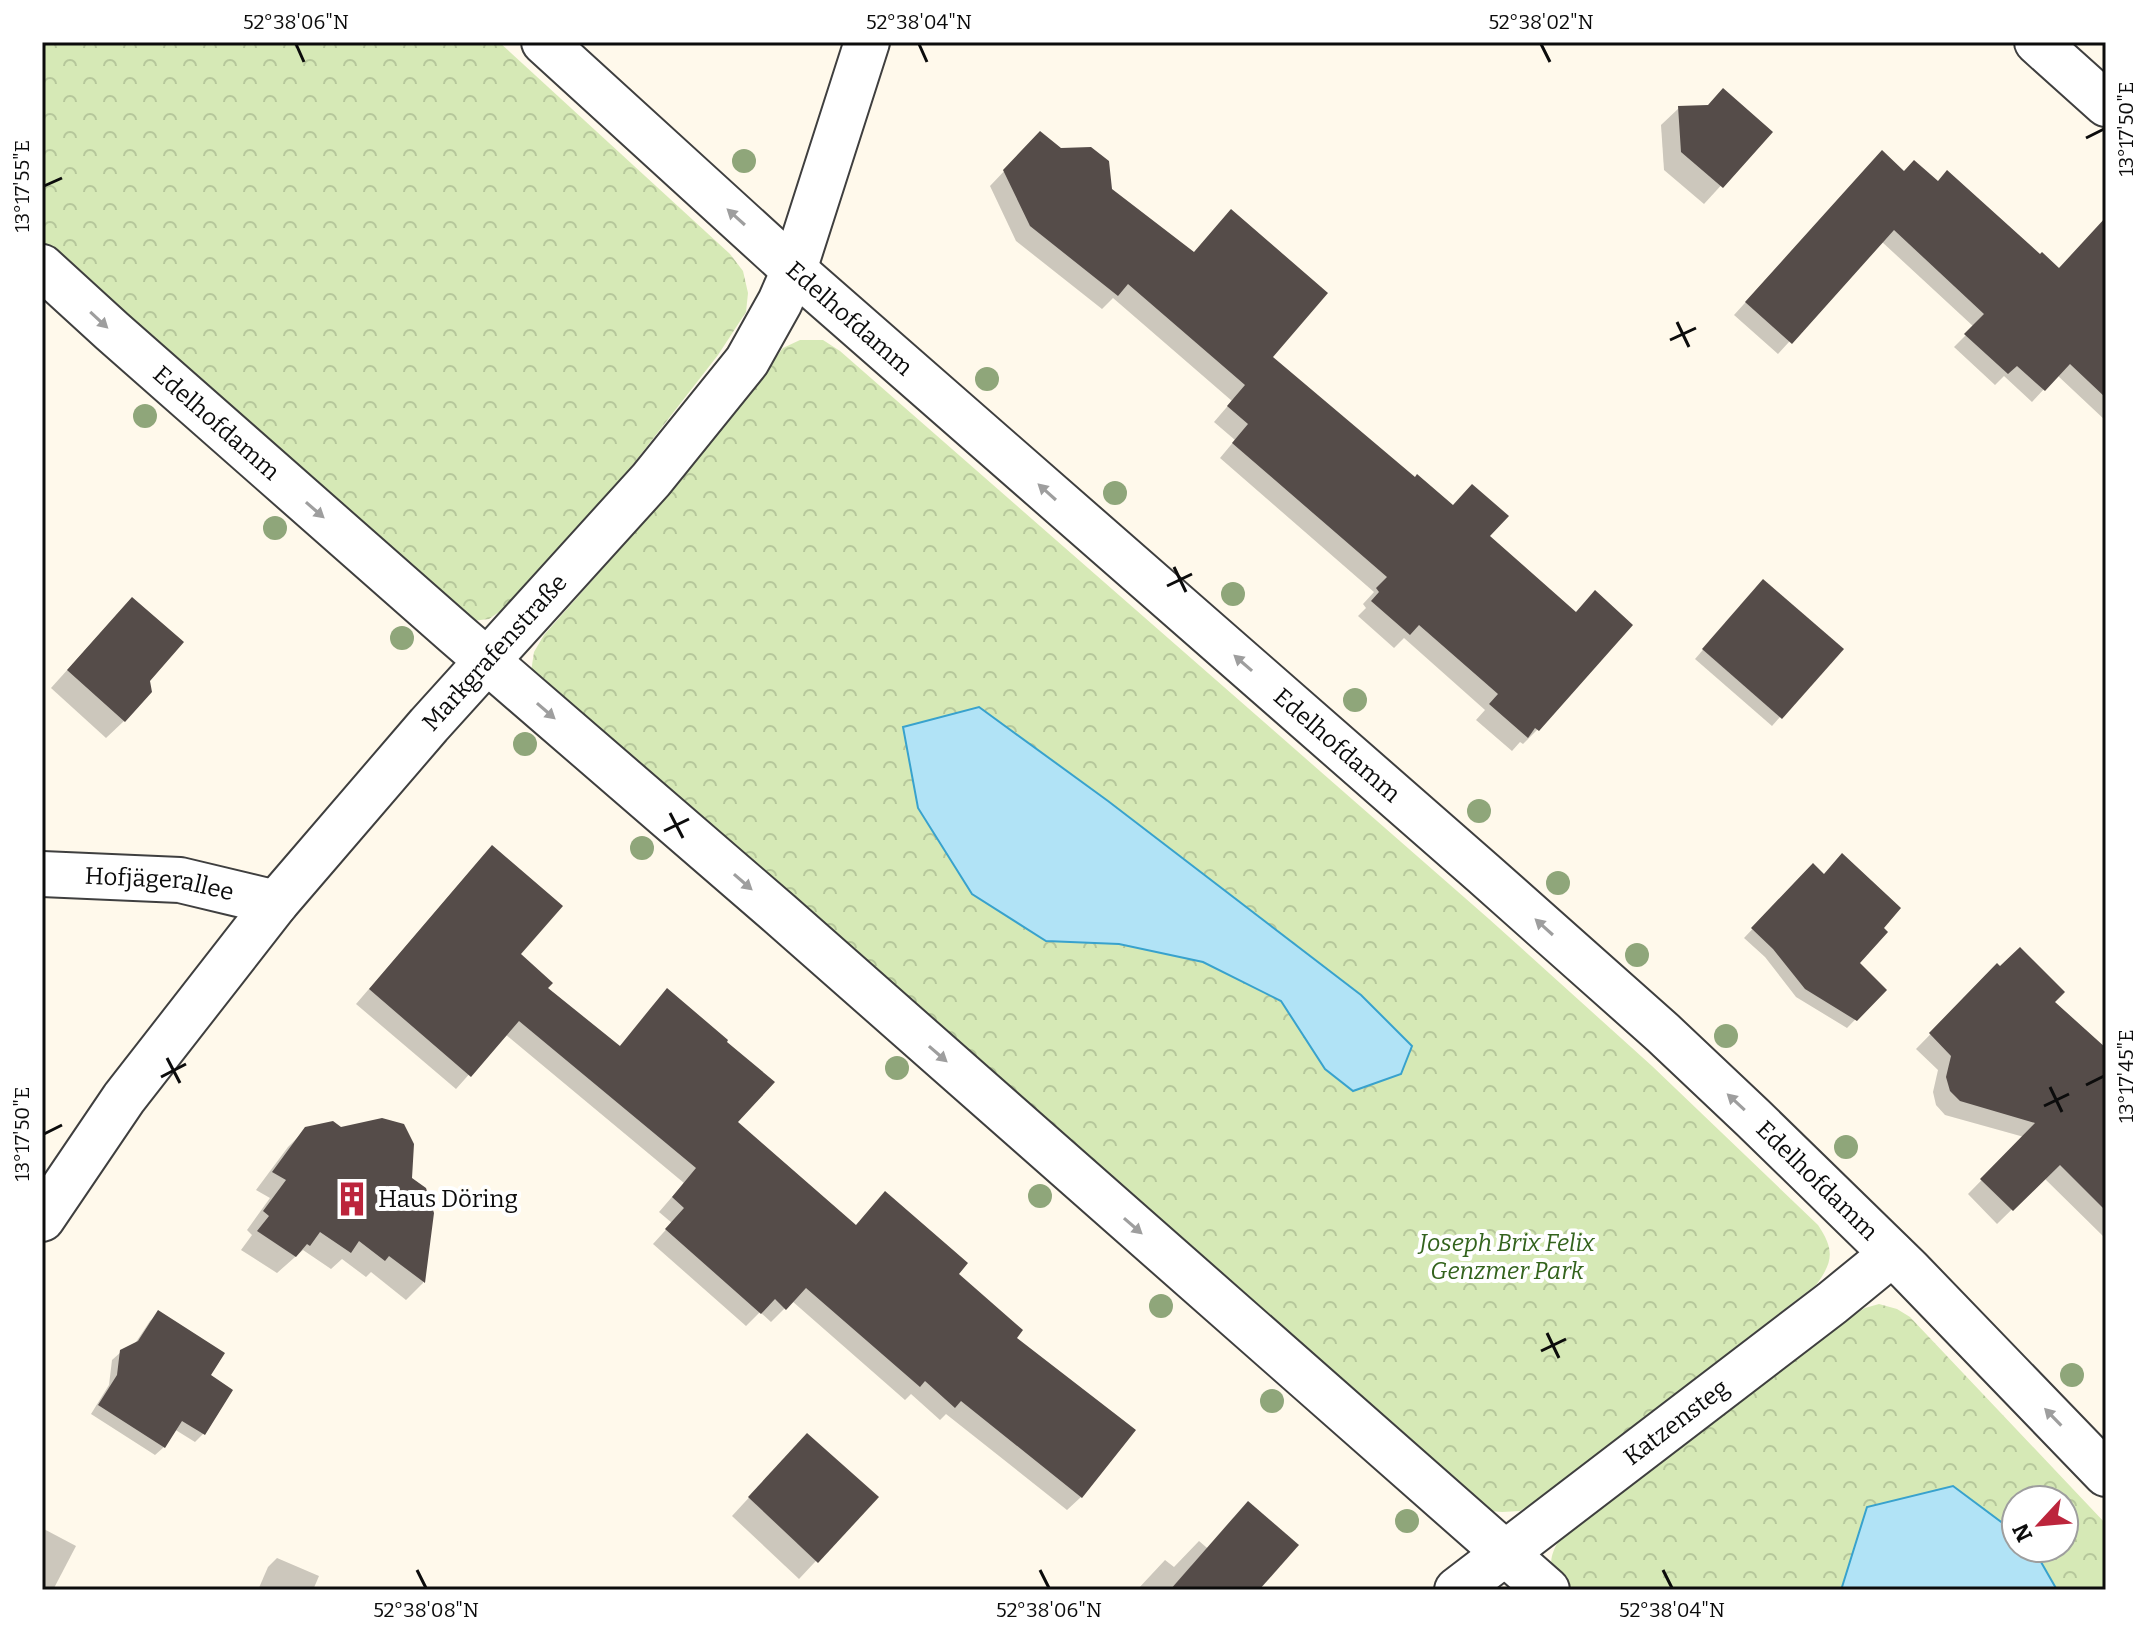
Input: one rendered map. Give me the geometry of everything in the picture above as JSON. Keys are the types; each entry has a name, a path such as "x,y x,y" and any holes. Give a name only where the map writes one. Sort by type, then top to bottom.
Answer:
{"street":[{"name":"Edelhofdamm","path":"544,42 794,270 1562,943 1731,1097 1981,1342 2106,1474"},
{"name":"Markgrafenstraße","path":"42,1219 124,1098 276,903 429,725 651,480 747,361 794,270 867,42"},
{"path":"2037,42 2106,104"},
{"name":"Edelhofdamm","path":"42,267 1547,1590"},
{"name":"Hofjägerallee","path":"42,874 180,880 276,903"},
{"name":"Katzensteg","path":"1457,1590 1892,1254"}],"green space":[{"path":"42,42 499,42 730,254 743,271 748,293 746,312 718,355 617,485 506,607 489,619 472,621 42,255"},
{"name":"Joseph Brix Felix Genzmer Park","path":"800,340 823,340 840,351 1489,919 1652,1066 1818,1225 1827,1241 1830,1255 1816,1285 1537,1500 1520,1511 1479,1510 531,672 534,652 544,635 659,505 783,348","holes":["979,707 1108,801 1361,995 1412,1046 1325,1069 1281,1001 1203,962 1119,944 1046,941 904,727"]},
{"path":"1879,1304 1910,1317 2068,1484 2000,1484 2000,1521 1953,1487 1867,1507 1842,1586 1844,1590 1571,1590 1557,1577 1551,1559 1562,1535 1865,1308"},
{"path":"2080,1497 2106,1524 2106,1590 2057,1590 2042,1564 2080,1564"}],"water":[{"path":"979,707 1108,801 1361,995 1412,1046 1401,1074 1353,1091 1325,1069 1281,1001 1203,962 1119,944 1046,941 972,894 918,808 903,727"},
{"path":"1953,1486 2000,1521 2000,1564 2042,1564 2057,1590 1844,1590 1842,1587 1867,1507"}],"building":[{"path":"1723,88 1773,132 1723,188 1681,152 1678,106 1708,105"},
{"path":"1040,131 1061,148 1091,147 1109,161 1112,189 1194,252 1231,209 1328,293 1273,357 1415,477 1417,474 1453,505 1472,484 1509,516 1490,536 1576,612 1595,590 1633,625 1539,731 1535,728 1528,738 1489,704 1498,694 1419,625 1410,635 1371,601 1379,592 1376,588 1387,577 1232,443 1248,424 1227,406 1245,385 1128,284 1118,296 1030,226 1003,170"},
{"path":"1882,150 1904,171 1914,160 1938,181 1947,170 2059,268 2106,217 2106,398 2070,364 2045,391 2017,366 2008,374 1964,334 1984,314 1894,230 1792,344 1745,302"},
{"path":"1763,579 1844,649 1782,719 1702,649"},
{"path":"132,597 184,642 150,681 152,692 125,722 67,670"},
{"path":"492,845 563,906 521,954 553,983 548,988 620,1046 667,988 775,1082 738,1122 856,1225 885,1191 968,1263 959,1274 1023,1330 1017,1338 1136,1430 1082,1498 961,1401 955,1408 925,1381 920,1387 806,1288 786,1310 775,1299 761,1314 665,1229 684,1208 672,1197 696,1168 519,1021 471,1077 369,989"},
{"path":"1842,853 1901,908 1884,928 1888,932 1860,963 1887,990 1857,1021 1805,989 1773,949 1751,928 1813,863 1824,874"},
{"path":"2020,947 2065,992 2055,1002 2106,1048 2106,1211 2060,1165 2013,1211 1980,1179 2035,1123 1960,1101 1950,1091 1946,1077 1951,1056 1929,1033 1997,963 2000,966"},
{"name":"Haus Döring","path":"382,1118 404,1124 414,1144 412,1178 426,1188 434,1213 425,1283 389,1256 385,1261 359,1241 351,1253 320,1232 310,1246 307,1244 296,1257 257,1231 269,1216 263,1211 286,1180 272,1172 305,1127 333,1121 341,1127"},
{"path":"158,1310 225,1353 211,1375 233,1390 205,1435 182,1421 165,1448 98,1405 117,1375 120,1350 138,1341"},
{"path":"807,1433 879,1497 818,1563 748,1497"},
{"path":"1248,1501 1299,1545 1259,1590 1170,1590"}],"place":[{"name":"Haus Döring","path":"352,1199"}]}
